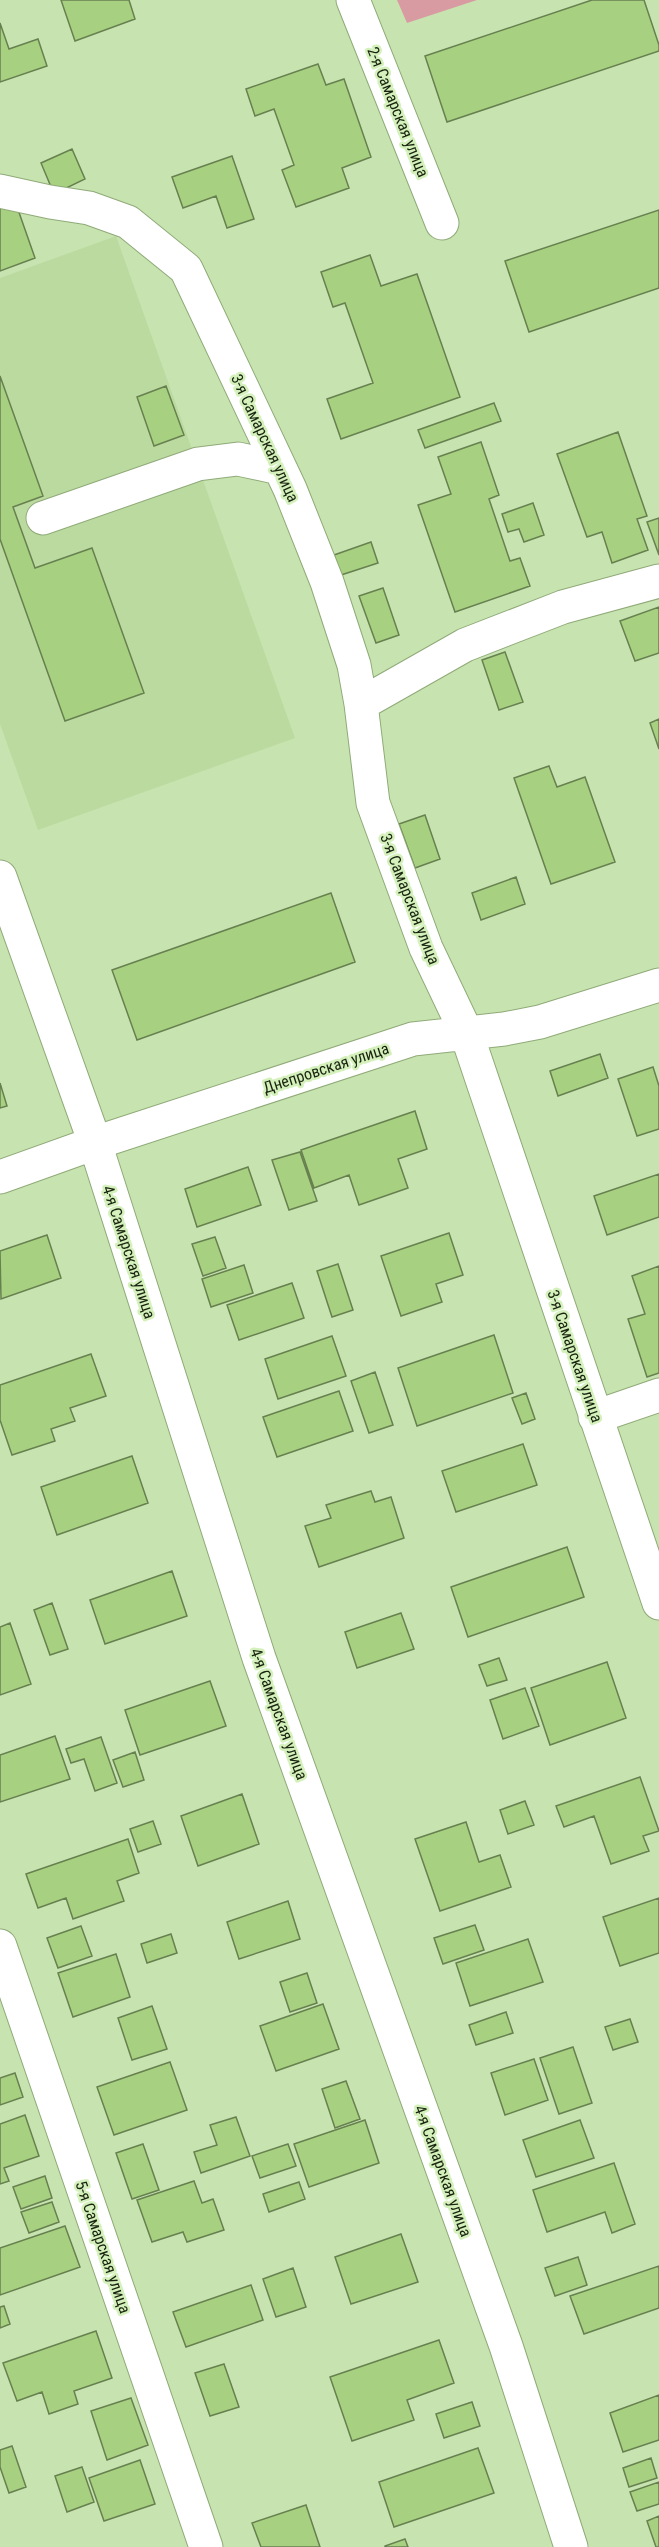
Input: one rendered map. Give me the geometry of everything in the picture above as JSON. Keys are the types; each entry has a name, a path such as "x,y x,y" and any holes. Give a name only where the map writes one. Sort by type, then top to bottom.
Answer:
{"street":[{"name":"2-я Самарская улица","path":"353,0 442,224"},
{"name":"3-я Самарская улица","path":"0,191 89,208 128,222 186,268 280,468 327,582 354,665 373,803 426,948 466,1032 659,1604"},
{"path":"43,518 198,464 238,459 280,468"},
{"path":"361,704 465,645 563,607 659,581"},
{"name":"4-я Самарская улица","path":"0,876 95,1143 259,1658 506,2346 571,2547"},
{"name":"Днепровская улица","path":"0,1177 95,1143 413,1039 540,1023 659,985"},
{"path":"595,1417 659,1395"},
{"name":"5-я Самарская улица","path":"0,1946 206,2547"}],"shaded area":[{"path":"397,0 477,0 407,23"},
{"path":"116,236 295,738 38,830 0,724 0,278"}],"building":[{"path":"61,0 129,0 135,19 75,41"},
{"path":"592,0 644,0 659,51 447,122 425,56"},
{"path":"0,23 9,49 38,39 47,66 0,82"},
{"path":"318,64 326,85 344,79 371,157 342,168 349,188 296,207 282,170 294,165 274,109 255,116 246,89"},
{"path":"72,149 85,179 54,194 41,163"},
{"path":"232,156 254,219 227,228 216,196 183,208 172,177"},
{"path":"15,201 35,258 0,271 0,206"},
{"path":"659,210 659,288 529,332 505,261"},
{"path":"370,255 381,286 417,274 460,397 341,439 327,399 373,383 345,303 333,307 321,272"},
{"path":"0,376 43,496 13,507 35,568 92,548 144,693 65,721 0,539"},
{"path":"166,386 184,435 154,446 137,397"},
{"path":"494,403 501,421 425,448 418,430"},
{"path":"618,432 647,516 637,519 648,550 612,563 602,532 587,537 557,454"},
{"path":"481,442 499,495 489,499 510,561 520,558 530,586 455,612 418,505 451,494 438,457"},
{"path":"533,503 544,535 524,542 519,529 508,532 502,514"},
{"path":"659,518 659,555 647,522"},
{"path":"371,542 378,563 341,575 334,555"},
{"path":"383,588 399,635 376,643 359,596"},
{"path":"659,607 659,653 635,661 620,621"},
{"path":"505,652 523,702 499,710 482,660"},
{"path":"659,719 659,749 650,723"},
{"path":"549,766 557,787 585,777 615,862 551,884 514,778"},
{"path":"425,815 440,859 415,868 399,824"},
{"path":"516,877 525,904 481,920 472,893"},
{"path":"331,893 355,962 137,1040 112,970"},
{"path":"600,1054 608,1078 558,1096 550,1071"},
{"path":"653,1067 659,1086 659,1129 637,1136 618,1079"},
{"path":"0,1083 7,1106 0,1108"},
{"path":"415,1111 427,1149 398,1159 408,1188 359,1205 349,1175 314,1188 301,1150"},
{"path":"300,1152 317,1201 289,1210 272,1160"},
{"path":"248,1167 261,1205 197,1227 185,1189"},
{"path":"659,1174 659,1217 607,1235 594,1196"},
{"path":"449,1233 463,1275 436,1284 442,1302 401,1316 381,1256"},
{"path":"47,1235 61,1278 1,1299 0,1251"},
{"path":"215,1237 226,1268 203,1276 192,1244"},
{"path":"338,1264 353,1310 332,1317 317,1271"},
{"path":"244,1265 253,1293 211,1307 202,1279"},
{"path":"659,1266 659,1373 647,1377 628,1319 645,1314 632,1276"},
{"path":"292,1283 304,1318 239,1340 227,1305"},
{"path":"494,1335 513,1393 417,1426 398,1368"},
{"path":"332,1336 346,1376 278,1399 265,1359"},
{"path":"91,1354 106,1396 70,1408 75,1421 51,1429 55,1441 12,1455 0,1420 0,1385"},
{"path":"375,1372 393,1425 369,1433 351,1381"},
{"path":"339,1391 353,1431 277,1457 263,1417"},
{"path":"526,1393 535,1419 522,1424 512,1398"},
{"path":"523,1444 537,1485 456,1512 442,1471"},
{"path":"132,1456 148,1503 57,1535 41,1487"},
{"path":"371,1491 375,1502 391,1497 404,1538 319,1567 305,1526 331,1518 326,1505"},
{"path":"567,1547 584,1597 468,1637 451,1587"},
{"path":"172,1571 187,1616 105,1644 90,1600"},
{"path":"52,1603 68,1649 50,1655 34,1610"},
{"path":"401,1613 414,1649 357,1668 345,1632"},
{"path":"10,1623 31,1684 0,1695 0,1627"},
{"path":"499,1658 507,1680 487,1686 479,1665"},
{"path":"607,1662 626,1718 550,1745 531,1688"},
{"path":"210,1681 226,1726 140,1755 125,1710"},
{"path":"525,1688 539,1726 503,1739 490,1700"},
{"path":"55,1736 70,1779 0,1802 0,1755"},
{"path":"101,1737 117,1783 95,1791 84,1759 71,1763 66,1749"},
{"path":"135,1752 144,1780 123,1787 113,1760"},
{"path":"640,1777 659,1831 643,1836 649,1851 611,1864 594,1816 564,1827 556,1806"},
{"path":"242,1794 259,1844 198,1866 181,1816"},
{"path":"525,1801 534,1825 508,1834 500,1810"},
{"path":"153,1821 161,1844 138,1852 130,1829"},
{"path":"466,1822 479,1862 500,1855 511,1887 440,1911 415,1839"},
{"path":"128,1839 139,1873 117,1881 124,1901 73,1919 66,1898 38,1908 26,1874"},
{"path":"659,1898 659,1953 620,1966 603,1917"},
{"path":"288,1901 300,1939 239,1959 227,1922"},
{"path":"475,1925 484,1950 443,1964 434,1938"},
{"path":"81,1926 92,1956 58,1968 47,1938"},
{"path":"171,1934 177,1953 147,1963 141,1944"},
{"path":"528,1939 543,1982 470,2006 456,1963"},
{"path":"116,1954 130,1997 73,2017 58,1973"},
{"path":"307,1973 317,2003 290,2012 280,1982"},
{"path":"323,2004 339,2049 276,2071 260,2026"},
{"path":"152,2006 167,2049 132,2060 118,2018"},
{"path":"506,2012 513,2033 476,2045 469,2025"},
{"path":"630,2019 638,2042 613,2050 605,2027"},
{"path":"573,2047 592,2103 559,2114 540,2058"},
{"path":"534,2059 548,2100 505,2115 491,2073"},
{"path":"170,2062 187,2110 114,2135 97,2087"},
{"path":"15,2073 23,2097 0,2105 0,2078"},
{"path":"346,2081 360,2119 335,2128 322,2089"},
{"path":"25,2115 39,2156 4,2168 9,2181 0,2184 0,2124"},
{"path":"236,2117 250,2156 201,2173 194,2152 217,2145 210,2125"},
{"path":"365,2120 379,2163 309,2187 294,2144"},
{"path":"580,2120 594,2158 536,2177 523,2140"},
{"path":"143,2144 159,2190 132,2199 116,2153"},
{"path":"288,2144 296,2166 260,2178 252,2156"},
{"path":"614,2163 635,2224 612,2233 605,2212 547,2232 533,2190"},
{"path":"45,2176 52,2198 21,2209 13,2187"},
{"path":"194,2181 202,2203 213,2199 224,2230 187,2242 183,2232 152,2242 137,2200"},
{"path":"299,2182 305,2199 269,2212 263,2194"},
{"path":"52,2202 59,2222 29,2233 21,2212"},
{"path":"65,2226 80,2267 0,2295 0,2248"},
{"path":"401,2234 418,2282 351,2304 335,2257"},
{"path":"578,2257 587,2285 555,2296 545,2268"},
{"path":"659,2266 659,2308 584,2334 570,2296"},
{"path":"293,2268 306,2307 276,2317 263,2279"},
{"path":"251,2285 263,2320 186,2347 173,2312"},
{"path":"4,2306 10,2324 0,2328 0,2307"},
{"path":"96,2331 112,2378 74,2391 78,2404 49,2414 42,2392 17,2401 3,2363"},
{"path":"439,2340 454,2383 407,2400 414,2420 352,2441 330,2377"},
{"path":"224,2364 239,2407 210,2416 195,2373"},
{"path":"659,2395 659,2440 623,2452 610,2413"},
{"path":"131,2398 148,2445 107,2460 91,2411"},
{"path":"472,2402 480,2426 444,2438 436,2414"},
{"path":"12,2446 26,2487 9,2493 0,2467 0,2450"},
{"path":"478,2448 494,2493 394,2527 379,2482"},
{"path":"651,2458 657,2478 629,2487 623,2468"},
{"path":"140,2460 155,2504 104,2521 89,2478"},
{"path":"82,2467 94,2502 67,2512 55,2476"},
{"path":"659,2482 659,2504 637,2511 630,2492"},
{"path":"306,2505 320,2547 261,2547 252,2523"},
{"path":"659,2516 659,2547 656,2547 647,2521"},
{"path":"405,2539 408,2547 385,2547 385,2546"}]}
